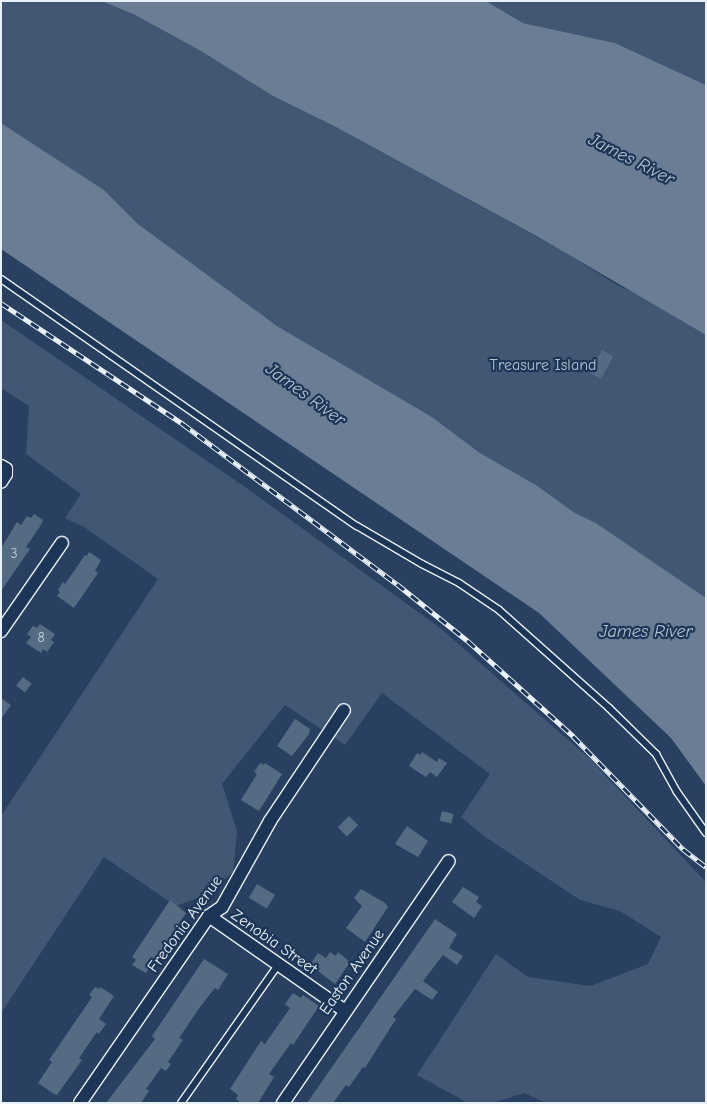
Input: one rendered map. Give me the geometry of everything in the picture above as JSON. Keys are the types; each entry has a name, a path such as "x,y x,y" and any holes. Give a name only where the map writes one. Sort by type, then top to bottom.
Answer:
{"street":[{"path":"1,466 6,469 6,474 1,482"},
{"path":"1,631 62,543"},
{"name":"Fredonia Avenue","path":"80,1103 209,916 222,907 270,821 344,710"},
{"name":"Easton Avenue","path":"284,1102 449,861"},
{"name":"Zenobia Street","path":"209,916 345,1011"}],"lane":[{"path":"1,279 357,526 422,564 459,582 499,610 609,708 656,754 677,792 706,834"},
{"path":"181,1103 278,965"}],"green space":[{"name":"Treasure Island","path":"1,1 102,1 135,15 201,51 273,96 334,126 559,249 617,285 640,296 706,335 706,598 596,523 575,513 536,485 480,453 432,417 277,326 138,224 104,190 1,123"},
{"path":"486,1 706,1 706,85 615,43 523,23"},
{"path":"1,320 245,487 439,627 589,758 706,882 706,1103 546,1103 524,1093 492,1103 468,1103 417,1075 496,954 528,977 590,986 648,964 661,937 620,911 580,900 484,836 461,817 490,774 382,693 345,745 285,705 222,784 237,831 233,872 206,895 176,906 104,857 1,1013 1,816 158,579 84,527 65,518 81,494 26,454 29,406 1,388"}],"water":[{"name":"James River","path":"102,1 486,1 523,23 615,43 706,85 706,335 540,238 334,126 273,96 201,51 135,15"},
{"name":"James River","path":"1,123 104,190 138,224 277,326 432,417 480,453 536,485 575,513 596,523 706,598 706,786 671,738 539,613 1,249"}],"building":[{"path":"602,350 613,356 601,379 589,373"},
{"path":"34,514 43,520 41,525 26,547 30,549 1,591 1,548 17,522 21,525 27,516 31,518"},
{"path":"89,552 101,560 95,571 98,573 74,608 57,596 60,592 58,590 63,582 65,584"},
{"path":"40,624 55,634 51,640 54,642 47,652 43,649 41,653 26,643 31,637 27,634 33,626 37,628"},
{"path":"23,677 32,684 25,692 16,686"},
{"path":"1,698 11,705 1,719"},
{"path":"295,719 310,729 309,734 292,756 277,746"},
{"path":"422,752 437,762 439,758 447,763 437,777 430,772 426,777 409,766 417,753 420,755"},
{"path":"260,763 264,765 265,763 282,774 259,811 241,800 257,774 254,772"},
{"path":"442,811 454,814 451,824 440,821"},
{"path":"349,816 358,825 347,837 338,827"},
{"path":"407,826 428,841 418,857 395,844"},
{"path":"257,884 275,895 267,909 249,898"},
{"path":"463,887 479,897 476,902 482,906 474,918 452,902"},
{"path":"361,889 385,903 388,907 365,942 346,928 362,906 354,898"},
{"path":"170,900 186,913 146,973 132,965 136,960 132,957"},
{"path":"435,919 457,934 449,948 463,956 457,965 443,955 423,981 438,992 432,1000 415,989 393,1017 396,1019 365,1068 363,1067 349,1087 346,1085 333,1103 307,1103"},
{"path":"330,952 336,956 338,952 350,962 335,984 310,965 318,953 326,958"},
{"path":"204,959 228,974 218,990 215,988 200,1007 179,1038 183,1040 168,1062 171,1064 166,1071 161,1068 146,1089 149,1091 141,1103 106,1103 155,1039 152,1036"},
{"path":"95,987 99,989 100,987 114,996 99,1019 106,1024 99,1034 97,1032 79,1058 82,1060 57,1095 54,1094 38,1083 52,1062 49,1060 92,997 89,995"},
{"path":"293,993 301,998 303,995 319,1006 293,1045 291,1043 269,1074 274,1077 258,1103 241,1103 236,1099 238,1095 230,1089 261,1041 265,1044 290,1008 285,1004"}],"railway":[{"path":"1,303 183,424 397,584 468,641 573,736 683,849 706,867"}]}
